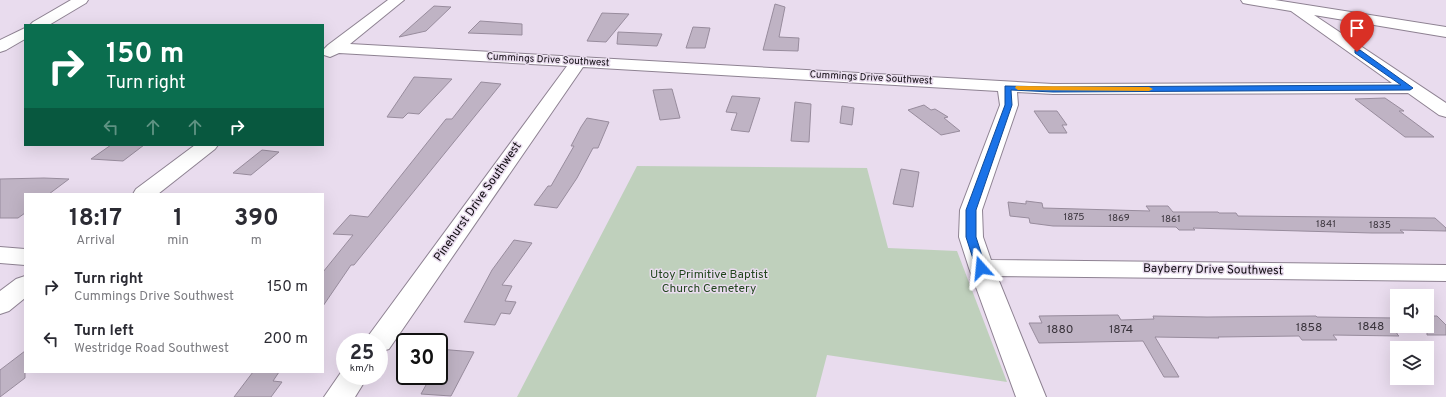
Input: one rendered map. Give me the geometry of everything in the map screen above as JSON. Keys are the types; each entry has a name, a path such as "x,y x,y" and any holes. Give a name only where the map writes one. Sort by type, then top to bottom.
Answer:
{"street":[{"path":"40,24 81,0"},
{"path":"328,52 397,0"},
{"path":"1248,0 1287,4 1446,32"},
{"path":"1287,4 1446,111"},
{"path":"0,47 24,34"},
{"name":"Cummings Drive Southwest","path":"328,52 578,62 1053,89 1410,88"},
{"name":"Pinehurst Drive Southwest","path":"384,333 578,62"},
{"path":"1008,87 1009,105 971,210 971,237 981,268 1031,397"},
{"path":"145,193 207,146"},
{"path":"0,255 24,257"},
{"name":"Bayberry Drive Southwest","path":"981,268 1446,272"},
{"path":"0,305 24,286"},
{"path":"339,397 348,385"}],"green space":[{"name":"Utoy Primitive Baptist Church Cemetery","path":"637,166 867,168 888,248 957,251 1007,382 827,355 816,397 517,397"}],"building":[{"path":"775,4 785,7 779,37 799,38 798,51 763,50"},
{"path":"434,6 451,7 426,31 399,37"},
{"path":"602,13 629,14 606,42 587,41"},
{"path":"480,21 522,24 522,35 468,33"},
{"path":"693,27 710,28 705,48 686,48"},
{"path":"618,32 662,34 657,46 617,44"},
{"path":"414,77 452,79 419,114 408,113 403,118 387,117"},
{"path":"481,82 501,84 354,265 351,265 324,305 324,271 353,235 333,234 350,215 368,217 446,119 452,119"},
{"path":"672,89 680,118 660,120 653,90"},
{"path":"732,96 760,98 749,132 731,130 737,113 726,112"},
{"path":"1385,98 1404,111 1399,111 1434,137 1405,137 1355,99"},
{"path":"795,102 811,104 809,142 791,141"},
{"path":"924,105 931,110 935,109 948,117 944,118 960,131 941,135 908,110"},
{"path":"842,106 854,108 852,125 840,123"},
{"path":"1034,111 1057,111 1067,125 1062,125 1067,133 1049,133"},
{"path":"587,118 609,122 598,148 593,148 577,178 557,208 534,205 548,186 551,186 574,146 571,146"},
{"path":"110,146 143,146 123,161 91,159"},
{"path":"262,150 279,152 251,175 233,173"},
{"path":"901,169 919,172 913,207 893,204"},
{"path":"0,179 69,179 50,193 24,193 24,214 18,218 0,218"},
{"path":"1026,201 1042,203 1043,208 1150,211 1146,206 1168,206 1173,212 1236,213 1238,216 1435,218 1446,228 1446,231 1400,230 1404,233 1372,233 1193,228 1195,230 1179,230 1176,227 1053,226 1030,223 1029,218 1010,216 1008,202 1026,204"},
{"path":"514,240 532,243 502,285 512,286 505,301 516,302 510,314 501,313 495,325 464,322 492,270"},
{"path":"1118,315 1121,320 1154,319 1153,316 1316,316 1390,318 1390,333 1397,333 1399,336 1333,335 1337,340 1302,340 1299,336 1218,337 1219,338 1155,337 1179,377 1164,377 1143,341 1039,343 1029,323 1042,323 1039,316"},
{"path":"1434,316 1437,316 1446,325 1446,335 1427,335 1427,333 1434,333"},
{"path":"448,350 474,352 451,396 421,394 426,385 448,385"},
{"path":"24,352 25,378 0,397 0,370"},
{"path":"252,373 278,373 273,381 282,382 271,397 234,397"}],"slow traffic":[{"path":"1018,88 1149,89"}],"route":[{"path":"981,268 971,237 971,210 1009,105 1008,87 1053,89 1410,88 1357,52"}]}
